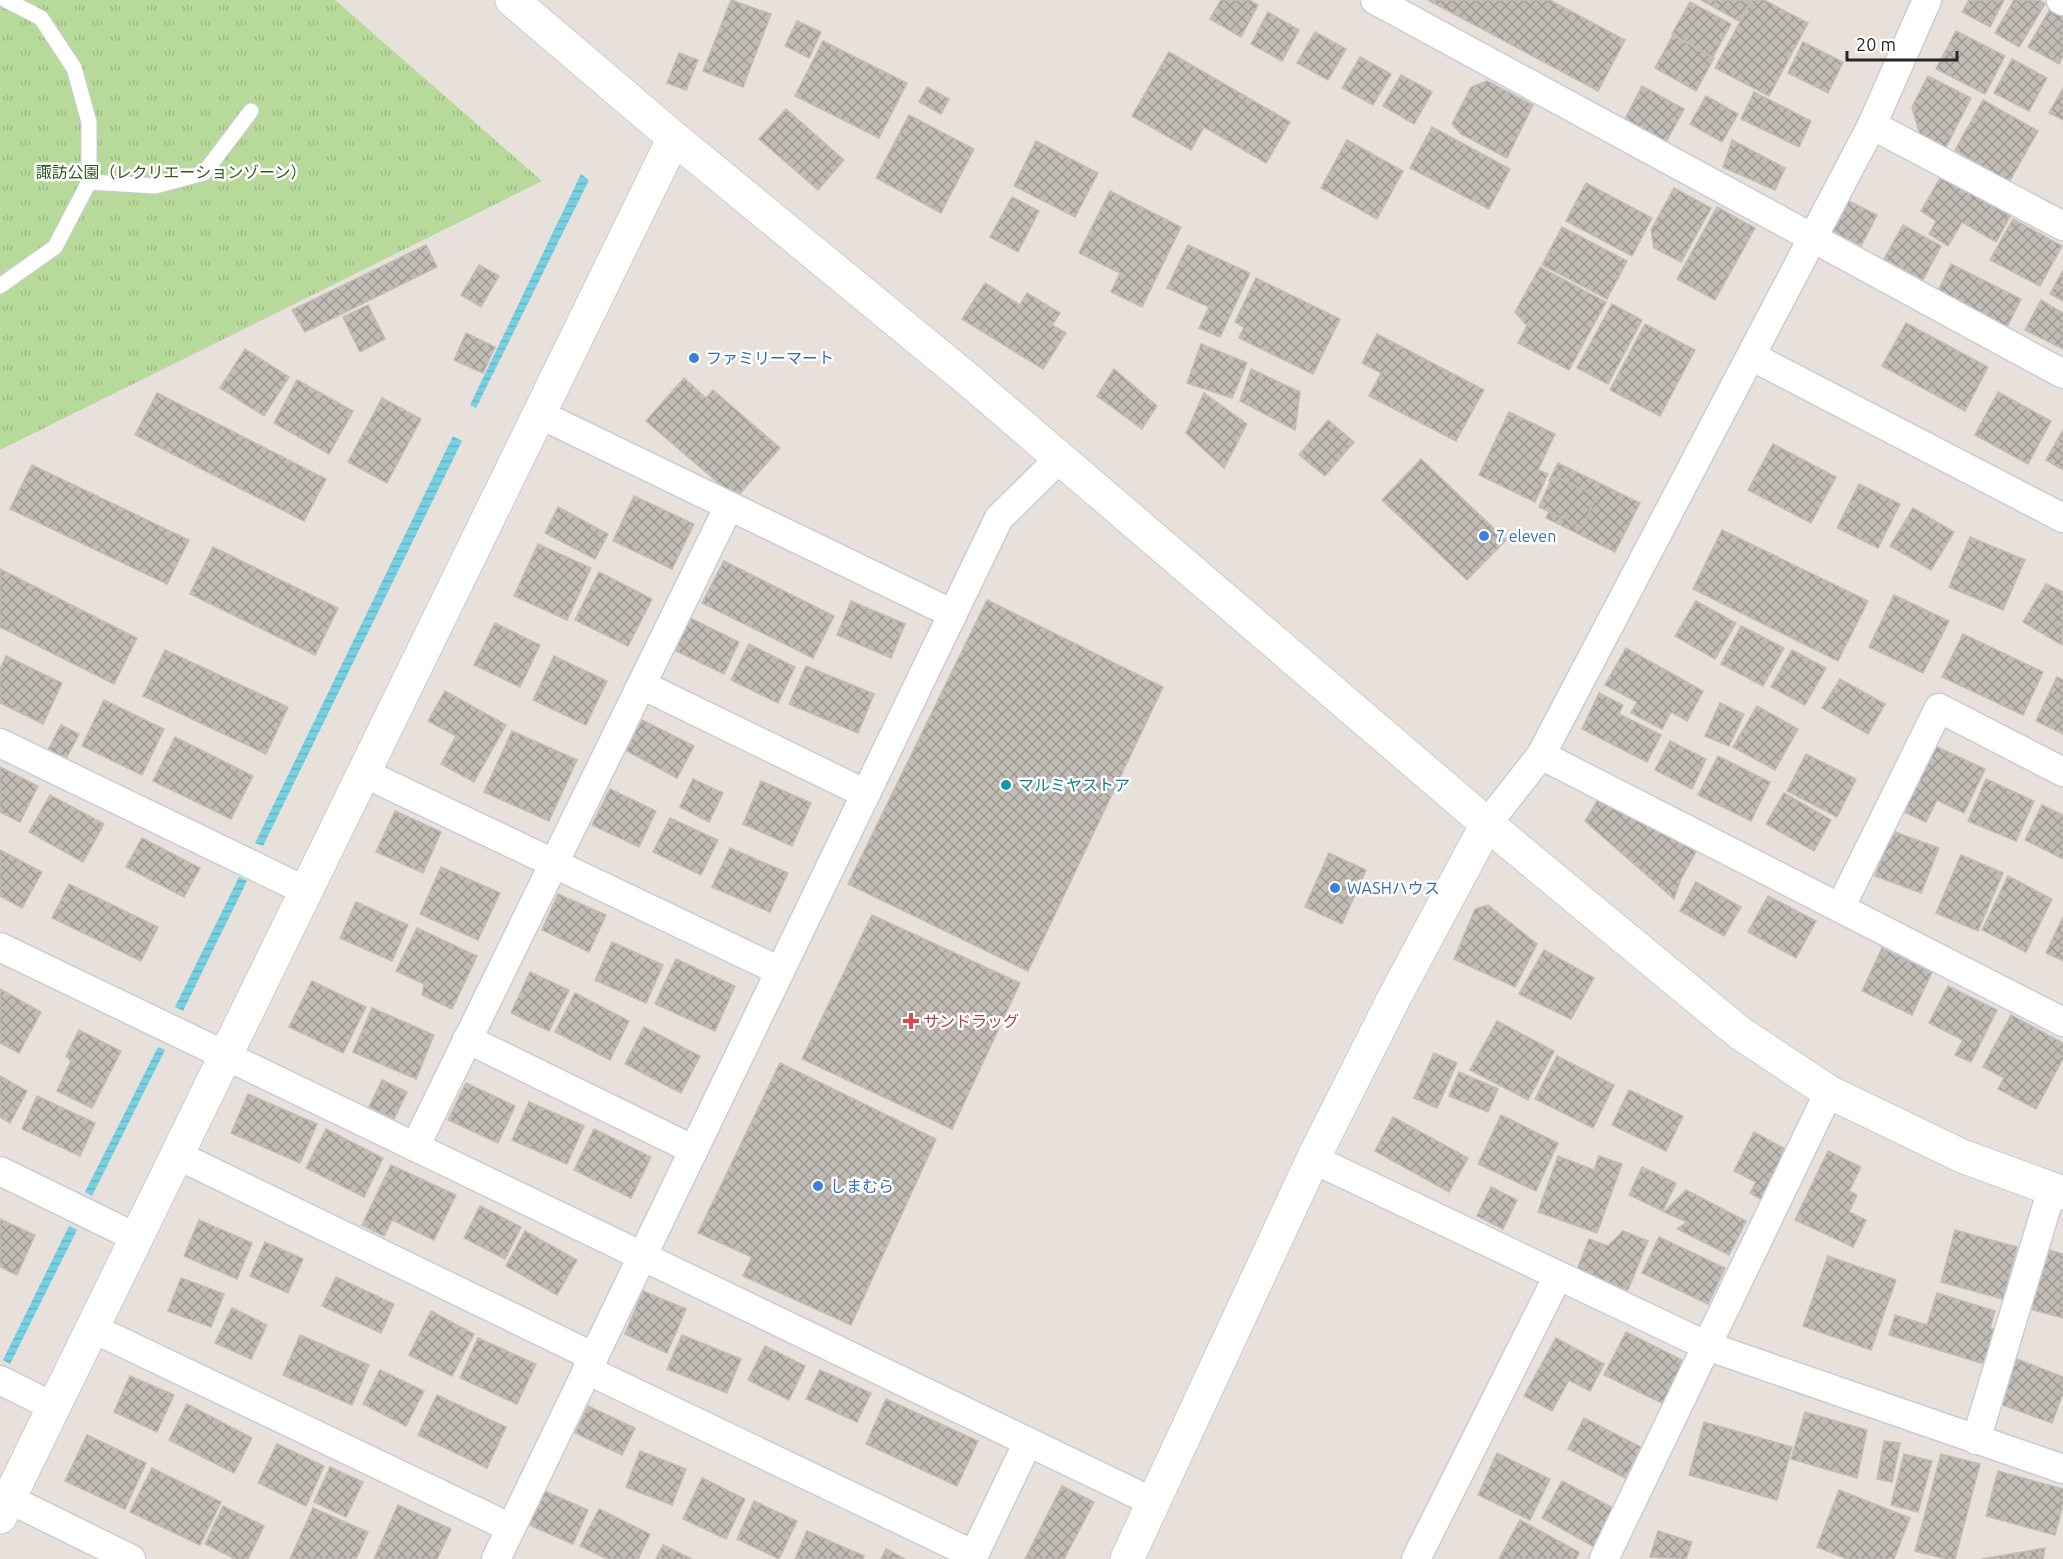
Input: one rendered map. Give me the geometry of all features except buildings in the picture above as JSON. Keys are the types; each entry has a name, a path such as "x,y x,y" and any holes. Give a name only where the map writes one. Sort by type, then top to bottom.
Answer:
{"street":[{"path":"512,0 674,138 956,369 1487,824 1740,1033 1829,1092 1962,1156 2057,1191 1976,1440"},
{"path":"1375,0 2063,374"},
{"path":"1128,1559 1313,1159 1394,998 1487,824 1540,755 1872,125 1927,0"},
{"path":"1872,125 2063,226"},
{"path":"131,1559 4,1508 674,138"},
{"path":"1750,356 2063,518"},
{"path":"539,414 953,614"},
{"path":"496,1559 999,518 1060,458"},
{"path":"415,1147 729,506"},
{"path":"642,685 866,794"},
{"path":"1840,908 1939,708 2063,772"},
{"path":"0,743 306,891"},
{"path":"1540,755 2063,1022"},
{"path":"364,772 780,971"},
{"path":"0,946 1155,1503"},
{"path":"467,1039 694,1150"},
{"path":"1604,1559 1829,1092"},
{"path":"177,1155 973,1557 1029,1442"},
{"path":"1313,1159 1707,1346 2063,1469"},
{"path":"0,1171 137,1238"},
{"path":"1416,1559 1558,1276"},
{"path":"92,1328 511,1528"},
{"path":"0,1380 54,1407"}],"lane":[{"path":"0,285 55,247 89,182 89,122 74,68 42,18 6,0"},
{"path":"89,182 155,186 204,174 251,111"}],"green space":[{"name":"諏訪公園（レクリエーションゾーン）","path":"0,0 335,0 542,181 0,450"}],"water":[{"path":"581,174 589,180 476,408 470,405"},
{"path":"453,436 462,441 263,846 255,843"},
{"path":"239,877 247,881 183,1011 175,1007"},
{"path":"158,1047 165,1050 92,1196 85,1192"},
{"path":"69,1226 77,1230 10,1364 3,1360"}],"place":[{"name":"ファミリーマート","path":"694,358"},
{"name":"7 eleven","path":"1484,536"},
{"name":"マルミヤストア","path":"1006,785"},
{"name":"WASHハウス","path":"1335,888"},
{"name":"サンドラッグ","path":"911,1021"},
{"name":"しまむら","path":"818,1186"}]}
